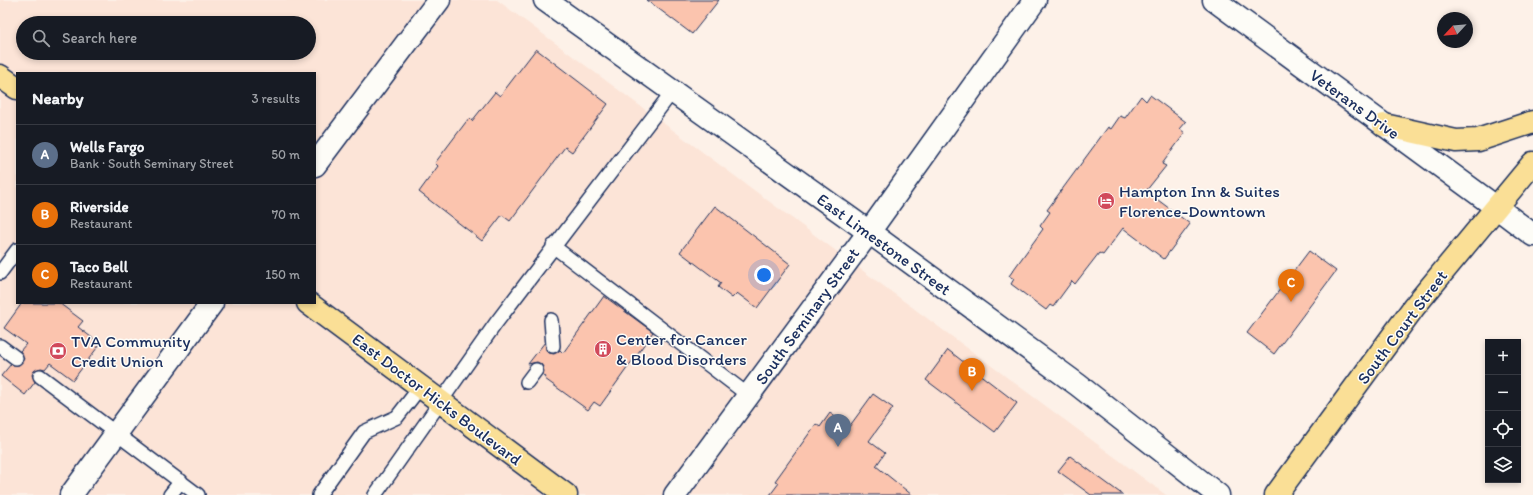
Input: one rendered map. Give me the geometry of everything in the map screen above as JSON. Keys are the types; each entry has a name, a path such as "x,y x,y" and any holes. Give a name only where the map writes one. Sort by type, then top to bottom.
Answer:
{"highway":[{"path":"0,76 16,87"},
{"path":"1384,125 1456,141 1478,140 1533,122"},
{"name":"South Court Street","path":"1276,495 1414,307 1533,163"},
{"name":"East Doctor Hicks Boulevard","path":"309,304 566,495"}],"street":[{"path":"316,164 439,0"},
{"name":"East Limestone Street","path":"545,0 869,232 1078,385 1218,495"},
{"name":"South Seminary Street","path":"675,495 869,232 1035,0"},
{"name":"Veterans Drive","path":"1214,0 1533,235"},
{"path":"71,495 211,304"}],"lane":[{"path":"375,495 496,323 553,246 672,92"},
{"path":"553,246 748,395"},
{"path":"0,273 16,251"},
{"path":"551,320 553,346"},
{"path":"0,346 16,358"},
{"path":"527,382 536,370"},
{"path":"40,376 198,495"},
{"path":"319,495 364,432 397,417 421,386"},
{"path":"170,495 181,481"}],"shaded area":[{"path":"0,0 497,0 1166,495 0,495"}],"building":[{"path":"647,0 719,0 692,34"},
{"path":"536,49 608,104 572,152 565,147 510,221 502,215 482,241 419,192 438,166 435,163 469,118 472,121 495,92 500,96"},
{"name":"Hampton Inn & Suites Florence-Downtown","path":"1150,95 1186,122 1180,129 1185,133 1162,164 1166,166 1146,191 1190,224 1164,259 1123,228 1103,255 1099,253 1075,284 1072,281 1053,307 1050,305 1046,310 1011,284 1014,279 1009,276 1043,229 1040,226 1050,212 1047,210 1108,127 1111,129 1120,116 1125,118 1141,96 1146,101"},
{"path":"715,206 790,264 757,308 737,293 732,298 718,287 721,283 680,252"},
{"path":"1309,251 1336,271 1274,354 1247,333"},
{"name":"Center for Cancer & Blood Disorders","path":"604,296 653,332 600,406 594,402 588,410 545,379 546,377 543,375 544,371 541,364 537,362 528,364 545,342 546,350 549,353 554,354 560,350 563,353"},
{"name":"TVA Community Credit Union","path":"21,304 60,304 83,321 78,327 100,344 73,380 50,363 45,369 41,368 34,371 32,375 35,382 25,395 1,376 11,364 19,365 24,359 20,351 26,344 4,328"},
{"path":"948,350 1017,403 995,432 926,380"},
{"path":"873,394 893,408 869,441 885,453 876,466 912,495 770,495 779,483 775,481 816,424 820,427 830,413 849,427"},
{"path":"1070,456 1123,495 1091,495 1058,471"}],"place":[{"name":"Hampton Inn & Suites Florence-Downtown","path":"1106,201"},
{"name":"Taco Bell","path":"1291,302"},
{"name":"Center for Cancer & Blood Disorders","path":"603,349"},
{"name":"TVA Community Credit Union","path":"58,351"},
{"name":"Riverside","path":"972,391"},
{"name":"Wells Fargo","path":"838,447"}]}
